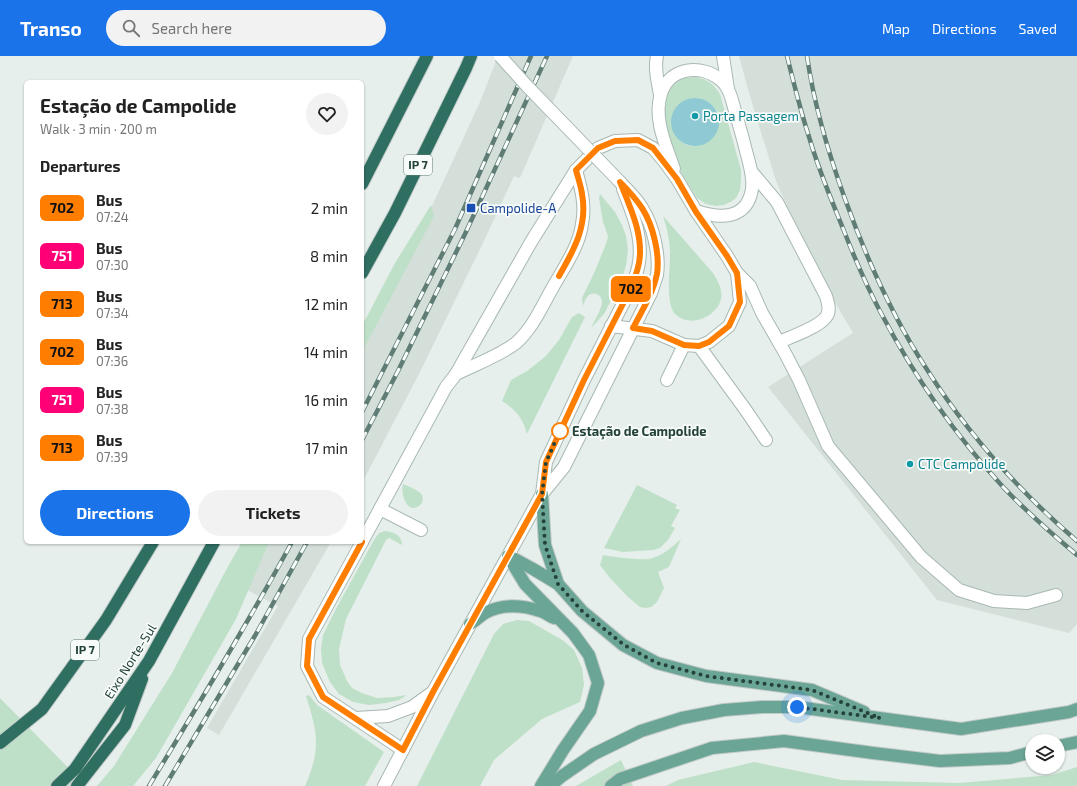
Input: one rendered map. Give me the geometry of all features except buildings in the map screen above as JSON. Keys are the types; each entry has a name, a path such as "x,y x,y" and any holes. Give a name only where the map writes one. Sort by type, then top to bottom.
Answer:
{"highway":[{"path":"364,180 427,56"},
{"name":"IP 7","path":"364,268 395,213 466,68 470,56"},
{"name":"IP 7","path":"0,743 42,709 106,620 152,544"},
{"name":"Eixo Norte-Sul","path":"57,786 75,769 149,661 213,544"},
{"path":"77,786 125,725 149,661"}],"main road":[{"path":"542,494 545,545 558,584"},
{"path":"508,556 558,584 582,611 624,645 657,663 706,676 812,690 880,718"},
{"path":"508,556 525,584 566,625 589,654 598,683 590,711 563,750 541,786"},
{"path":"470,624 486,613 499,607 522,606 541,611 566,625"},
{"path":"550,786 594,754 641,731 682,718 724,710 762,707 797,707 961,729 1070,712 1077,708"},
{"path":"611,786 620,779 712,748 784,741 940,761 1010,758 1025,754"},
{"path":"1065,745 1077,742"}],"street":[{"path":"384,786 433,692 542,494 564,467 651,292 657,274 657,259 654,238 643,209 634,196 527,86 500,56"},
{"path":"657,56 656,72 660,95"},
{"path":"723,56 728,90"},
{"path":"677,179 660,124 658,110 660,95 664,86 678,73 688,70 712,74 723,82 732,100 752,171 752,188 748,204 737,212 722,216 696,212"},
{"path":"364,538 446,387 456,374 531,242 576,170 598,148 615,141 638,140 653,148 677,179 696,212 737,273 750,286 798,380 828,446 921,557 959,590 994,601 1027,603 1056,595"},
{"path":"456,374 511,346 523,336 537,316 573,252 582,225 584,210 583,195 576,170"},
{"path":"752,171 777,202 829,303 827,316 819,324 779,342"},
{"path":"542,494 546,462 584,380 635,279 639,262 640,248 638,234 620,182"},
{"path":"611,326 652,331 684,345 699,346 709,342 729,326 740,302 737,273"},
{"path":"667,380 684,345"},
{"path":"699,346 766,440"},
{"path":"380,509 421,530"},
{"path":"361,544 309,639 307,666 323,697 403,750"},
{"path":"356,718 388,716 412,707 433,692"}],"shaded area":[{"path":"498,56 573,56 520,178 514,176 420,372 364,479 364,344 425,221 480,102"},
{"path":"739,56 1077,56 1077,624 1069,633 937,600 768,387 853,333 829,292 805,246 776,181"},
{"path":"261,544 330,544 219,735 207,728 278,606 239,586"}],"green space":[{"path":"696,77 704,79 710,82 720,94 741,170 740,190 736,198 724,205 716,206 706,204 697,198 682,174 664,120 663,106 666,95 674,84 684,78","holes":["695,98 709,103 719,114 694,146 686,145 679,140"]},
{"path":"600,194 615,212 622,225 626,236 628,250 622,279 604,314 591,328 601,308 602,300 598,294 594,293 587,297 583,306 582,298 595,271 608,237 603,222 599,198"},
{"path":"431,205 434,216 364,348 364,322 395,263"},
{"path":"663,216 713,273 720,286 721,299 718,305 714,311 702,319 688,321 676,315 672,310 669,294 670,249 668,232"},
{"path":"579,313 585,317 527,434 518,415 502,401 511,380 527,371 546,356 559,340 572,317"},
{"path":"403,484 421,493 423,500 419,506 413,508 407,505 402,491"},
{"path":"637,485 677,505 675,508 680,510 671,526 675,528 668,540 660,548 653,550 623,552 604,548"},
{"path":"385,531 399,536 402,545 389,538 386,540 346,619 339,649 340,665 352,688 362,693 377,698 407,695 399,700 369,705 353,702 339,694 330,682 322,663 321,649 323,635 337,607 374,540 379,533"},
{"path":"681,539 669,567 658,572 664,588 657,602 651,607 640,607 627,596 600,565 603,555 637,559 653,558 666,552"},
{"path":"241,544 268,544 236,619 156,758 133,786 97,786 114,766 172,673"},
{"path":"517,620 529,621 564,641 574,650 582,668 584,685 580,702 542,719 494,760 480,786 417,786 494,634 503,624"},
{"path":"309,695 317,705 384,752 365,786 305,786 314,762 316,751 315,731 306,696"},
{"path":"0,698 86,786 0,786"},
{"path":"621,760 633,786 576,786"},
{"path":"754,762 842,780 959,783 1065,774 1065,771 1077,767 1077,786 666,786 678,780"}],"water":[{"path":"690,98 700,98 709,102 715,108 718,113 718,131 709,142 700,146 690,146 681,142 675,136 671,127 671,117 675,108 681,102"}],"railway":[{"path":"364,408 455,229 531,56"},
{"path":"364,436 398,371 465,234 547,56"},
{"path":"787,56 814,152 852,252 876,303 907,360 937,405 986,468 1022,506 1077,555"},
{"path":"807,56 827,146 839,181 853,221 871,264 902,328 942,392 995,460 1035,502 1077,541"},
{"path":"149,786 240,634 291,544"},
{"path":"165,786 256,634 306,544"}],"bus line":[{"name":"702","path":"361,544 309,639 307,666 323,697 403,750 433,692 542,494 546,462 584,380 635,279 639,262 640,248 638,234 620,182 634,196 643,209 654,238 657,259 657,274 651,292 633,328 652,331 684,345 699,346 709,342 729,326 740,302 737,273 727,256 696,212 677,179 664,161 653,148 638,140 615,141 598,148 576,170 583,195 584,210 582,225 573,252 559,276"}],"place":[{"name":"Porta Passagem","path":"695,116"},
{"name":"Campolide-A","path":"471,208"},
{"name":"Estação de Campolide","path":"560,431"},
{"name":"CTC Campolide","path":"910,464"}],"route":[{"path":"560,431 546,462 542,494 545,545 558,584 592,620 624,645 657,663 706,676 812,690 880,718 797,707"}]}
